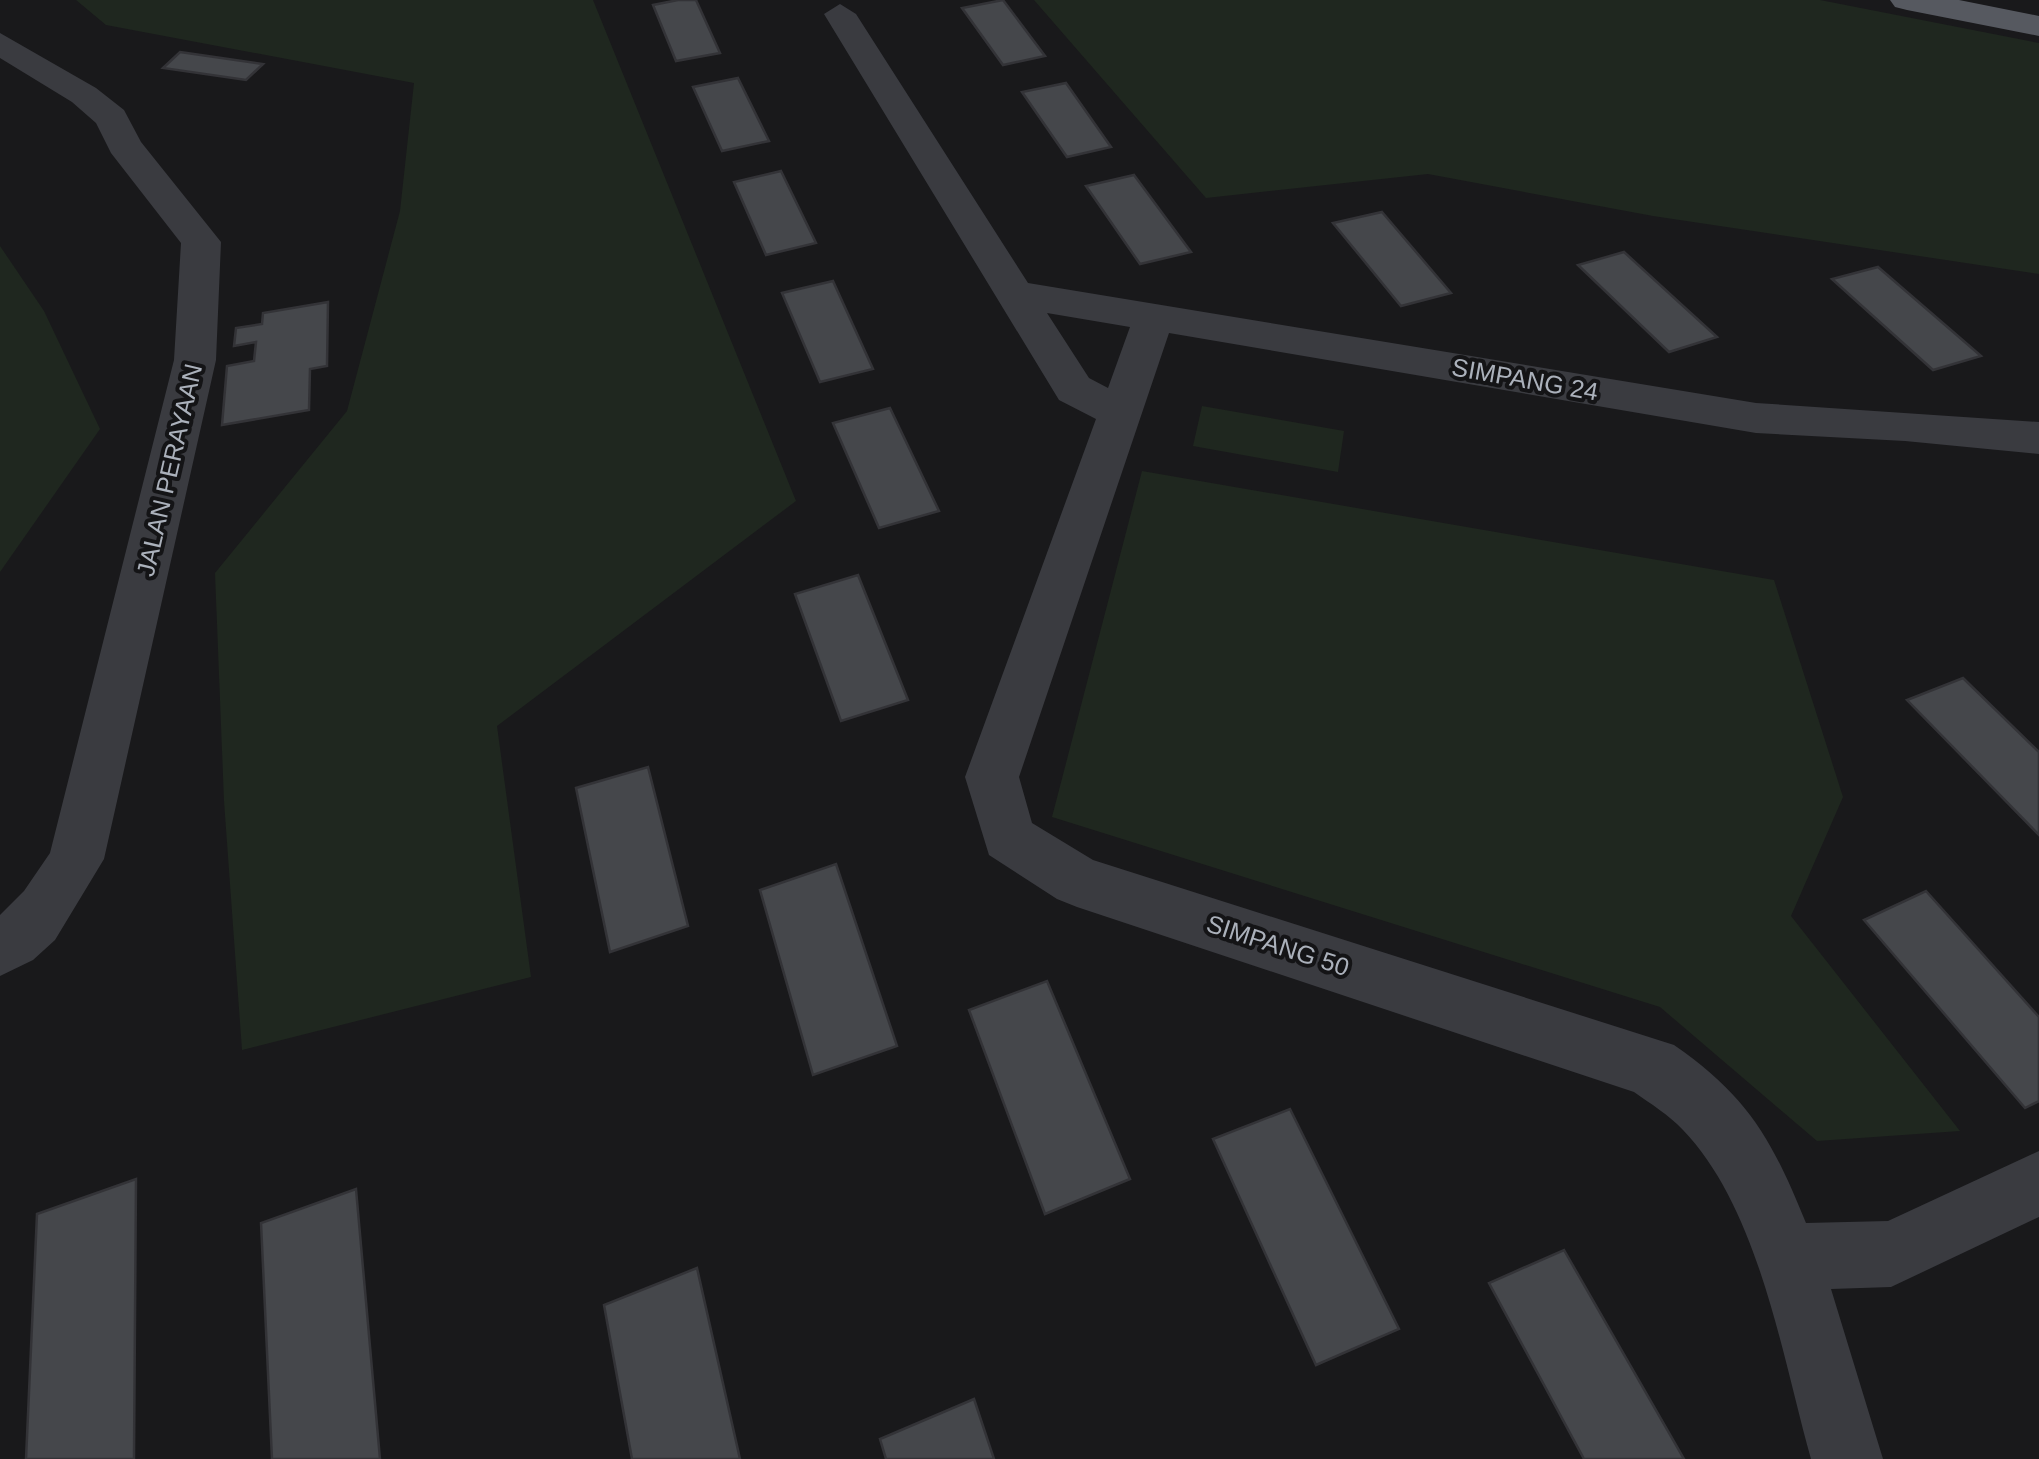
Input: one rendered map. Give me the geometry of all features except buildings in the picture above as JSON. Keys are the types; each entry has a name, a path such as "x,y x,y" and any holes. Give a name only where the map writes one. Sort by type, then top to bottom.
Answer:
{"main road":[{"path":"1907,0 2039,26"}],"street":[{"path":"840,14 1074,389 1120,413"},
{"name":"JALAN PERAYAAN","path":"0,44 84,94 111,118 124,145 202,242 202,276 195,360 76,859 52,902 14,942 0,949"},
{"name":"SIMPANG 24","path":"1014,294 1756,418 1905,424 2039,438"},
{"name":"SIMPANG 50","path":"1154,317 992,777 1008,838 1077,881 1652,1066 1709,1110 1750,1172 1786,1256 1847,1459"},
{"path":"1786,1256 1891,1254 2039,1183"}],"shaded area":[{"path":"76,0 593,0 796,501 497,726 531,977 242,1050 224,801 215,573 347,411 400,211 414,83 106,25"},
{"path":"1034,0 1820,0 2039,43 2039,274 1653,216 1428,174 1206,198"},
{"path":"0,246 44,311 100,429 0,572"},
{"path":"1202,406 1344,431 1338,472 1193,446"},
{"path":"1142,471 1774,580 1843,797 1791,916 1960,1131 1817,1141 1660,1007 1052,817"}]}
